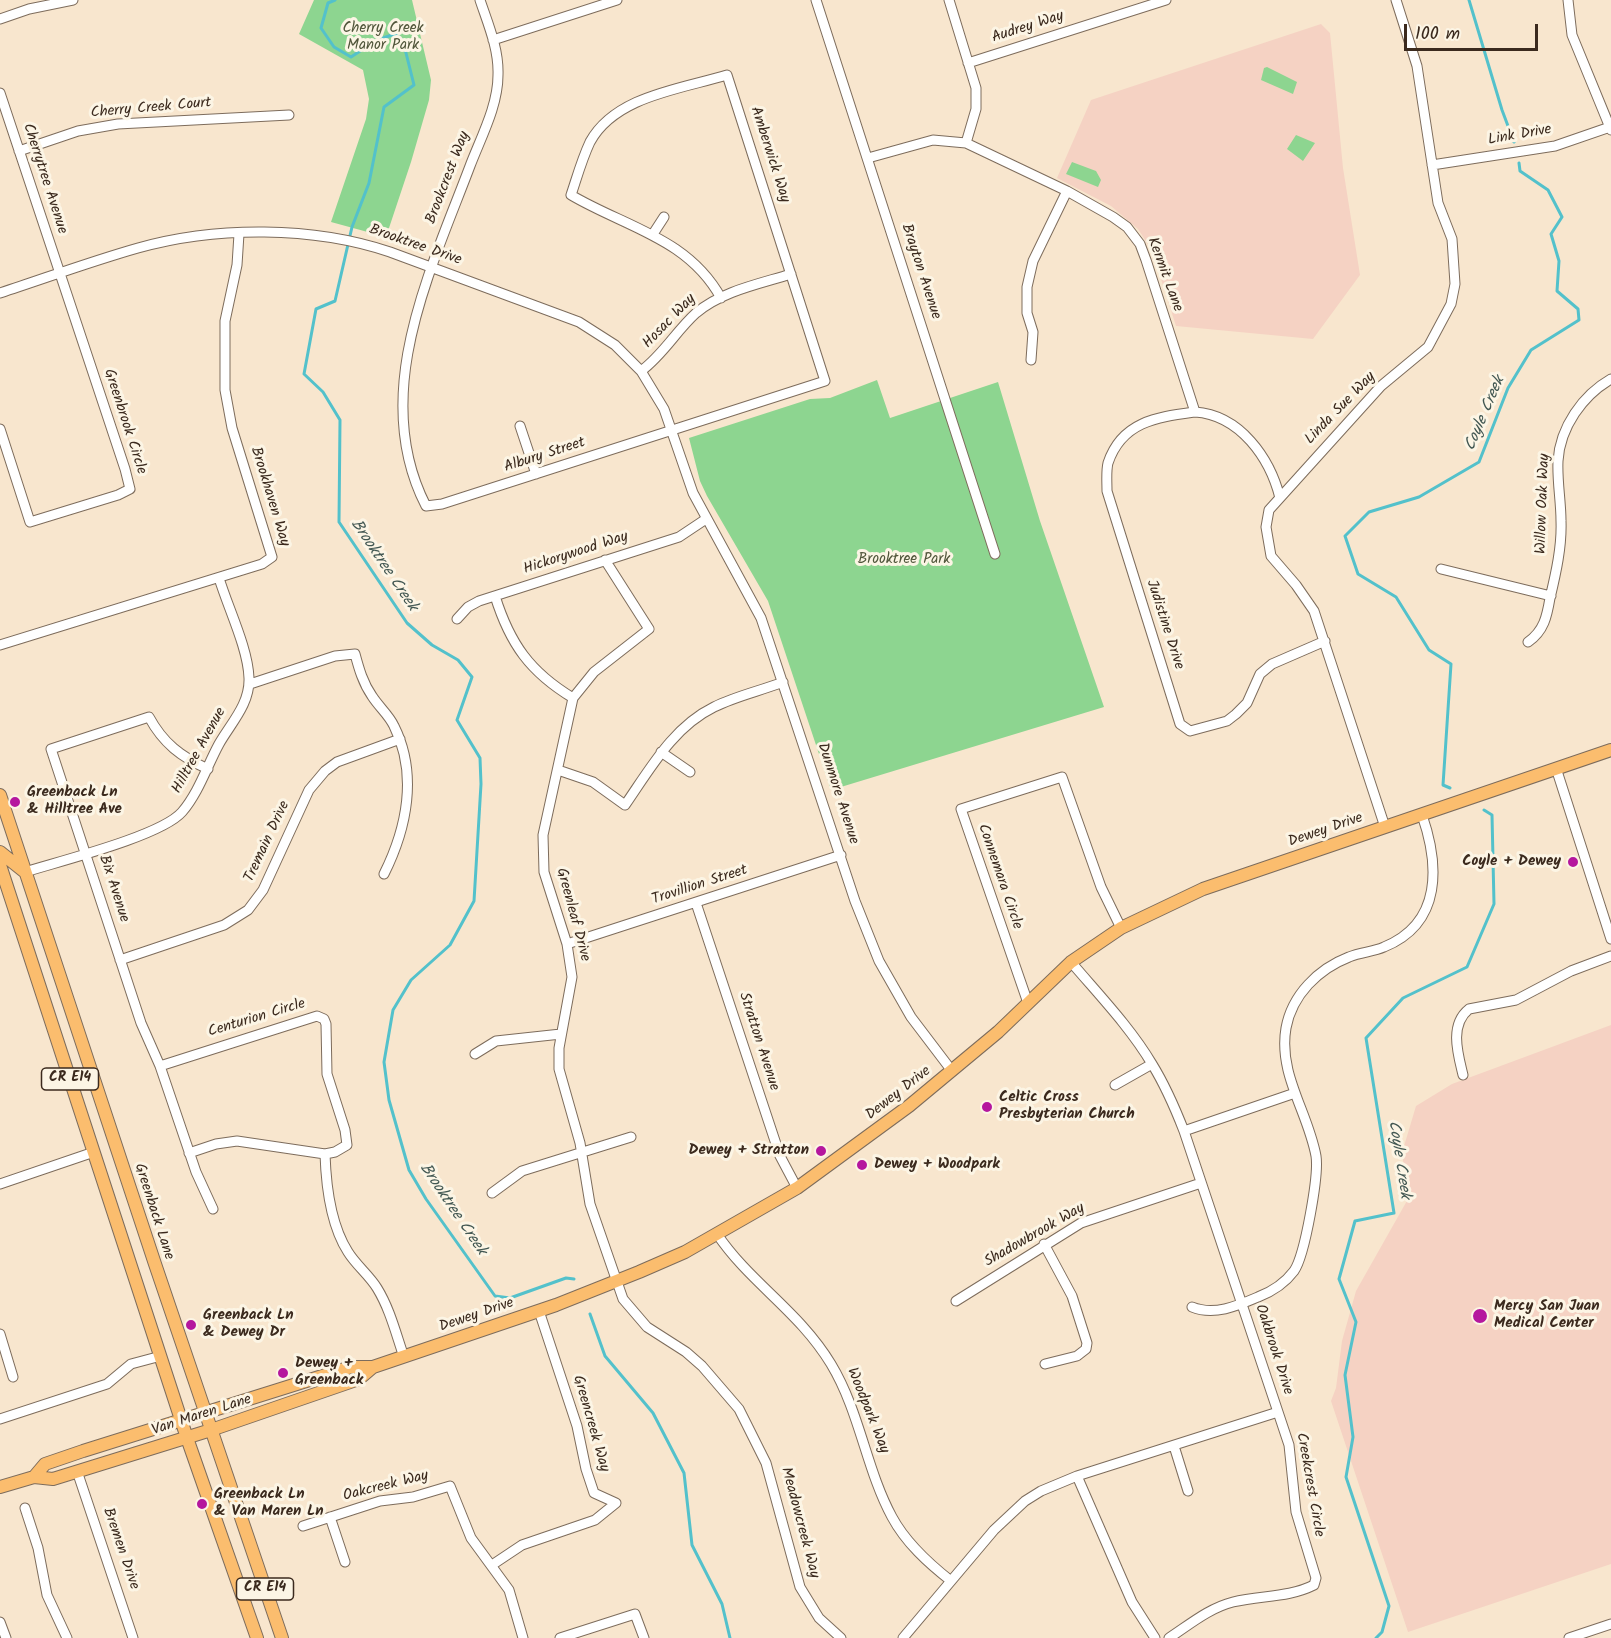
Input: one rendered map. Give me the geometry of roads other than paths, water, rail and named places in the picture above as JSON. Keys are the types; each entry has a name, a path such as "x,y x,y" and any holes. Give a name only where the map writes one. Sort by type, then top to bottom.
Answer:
{"main road":[{"name":"Dewey Drive","path":"182,1419 351,1367 373,1367 404,1357 539,1311 685,1252 797,1188 892,1120 952,1071 1071,962 1121,928 1203,889 1611,750"},
{"name":"Greenback Lane","path":"0,795 282,1638"},
{"path":"0,852 25,872"},
{"name":"CR E14","path":"0,865 187,1438 257,1638"},
{"path":"94,1152 123,1167"},
{"name":"Van Maren Lane","path":"0,1487 34,1477 53,1479 187,1438 359,1379 373,1367"},
{"name":"Van Maren Lane","path":"34,1477 45,1464 182,1419"}],"street":[{"path":"0,19 29,9 73,0"},
{"name":"Brookcrest Way","path":"426,506 415,485 410,466 405,436 403,397 410,337 496,94 498,74 493,40 480,0"},
{"path":"493,40 617,0"},
{"name":"Brayton Avenue","path":"816,0 995,554"},
{"path":"949,0 976,88 976,109 966,143"},
{"name":"Audrey Way","path":"968,63 1166,0"},
{"name":"Linda Sue Way","path":"1385,827 1314,611 1306,597 1271,556 1266,527 1269,510 1381,386 1428,347 1440,329 1451,304 1455,284 1452,238 1438,203 1417,66 1396,0"},
{"path":"1568,0 1572,35 1610,128"},
{"name":"Amberwick Way","path":"673,432 825,381 727,75 649,98 619,111 598,130 587,149 572,195 653,234 701,268 721,298"},
{"name":"Cherrytree Avenue","path":"0,93 60,274"},
{"name":"Cherry Creek Court","path":"19,151 78,131 118,124 289,115"},
{"name":"Link Drive","path":"1432,165 1556,146 1610,128"},
{"name":"Kermit Lane","path":"868,158 933,140 966,143 1066,191 1127,227 1140,244 1195,412"},
{"path":"1031,360 1033,332 1028,313 1027,287 1033,261 1066,191"},
{"path":"653,234 664,217"},
{"name":"Brooktree Drive","path":"0,293 139,248 193,237 239,234 334,237 365,243 579,322 624,352 641,371 664,409 688,478 706,519"},
{"name":"Brookhaven Way","path":"0,645 219,578 262,564 272,557 232,428 225,390 225,321 237,265 239,234"},
{"name":"Greenbrook Circle","path":"0,429 30,522 118,495 130,489 60,274"},
{"name":"Hosac Way","path":"641,371 662,353 695,314 721,298 791,274"},
{"name":"Willow Oak Way","path":"1528,642 1544,624 1551,596 1562,522 1558,459 1566,429 1579,407 1596,388 1611,379"},
{"path":"1195,412 1218,418 1248,438 1267,462 1280,498"},
{"name":"Judistine Drive","path":"1195,412 1154,417 1137,425 1123,437 1108,463 1107,491 1180,724 1190,731 1227,721 1247,703 1260,674 1272,664 1325,641"},
{"path":"520,426 536,474"},
{"name":"Albury Street","path":"426,506 442,504 673,432"},
{"name":"Hickorywood Way","path":"457,619 473,603 679,537 706,519"},
{"name":"Dunmore Avenue","path":"706,519 755,605 866,931 889,980 911,1017 952,1071"},
{"name":"Greenleaf Drive","path":"606,560 649,629 594,672 573,698 543,835 542,857 544,872 567,944 572,990 561,1034 559,1069 582,1152 590,1204 616,1281"},
{"path":"1442,569 1551,596"},
{"path":"219,578 247,663 250,684 334,656 354,654 366,686 394,725 400,739 408,775 408,795 403,821 384,873"},
{"path":"495,596 507,629 521,653 549,684 573,698"},
{"path":"558,770 592,782 625,805 661,752 677,734 711,708 783,682"},
{"name":"Hilltree Avenue","path":"25,872 154,831 172,821 190,801 219,744 244,704 250,684"},
{"name":"Bix Avenue","path":"208,769 175,751 164,741 150,717 51,749 141,1023 160,1066 189,1153 213,1209"},
{"name":"Tremain Drive","path":"120,960 224,925 248,910 263,890 304,800 320,776 337,762 400,739"},
{"path":"661,752 690,772"},
{"path":"1556,768 1611,939"},
{"name":"Connemara Circle","path":"1028,1003 961,809 1062,777 1101,887 1121,928"},
{"path":"1192,1307 1212,1311 1242,1304 1268,1293 1287,1279 1299,1258 1317,1170 1313,1143 1286,1064 1284,1047 1288,1017 1301,993 1328,967 1399,939 1425,910 1432,891 1435,869 1431,841 1422,814"},
{"name":"Trovillion Street","path":"567,944 841,855"},
{"name":"Stratton Avenue","path":"696,903 780,1156 797,1188"},
{"path":"1462,1075 1456,1037 1459,1021 1469,1009 1516,1000 1570,971 1611,956"},
{"name":"Oakbrook Drive","path":"903,1638 1009,1514 1041,1491 1077,1476 1278,1412 1184,1131 1152,1064 1122,1020 1071,962"},
{"name":"Centurion Circle","path":"160,1066 317,1016 324,1018 328,1030 327,1074 345,1130 347,1145 335,1152 325,1154"},
{"path":"475,1054 496,1041 561,1034"},
{"path":"1115,1085 1152,1064"},
{"path":"1184,1131 1295,1093"},
{"path":"492,1193 522,1171 631,1137"},
{"path":"189,1153 216,1144 237,1141 325,1154 327,1192 341,1236 348,1252 377,1288 387,1308 404,1357"},
{"path":"0,1184 94,1152"},
{"name":"Shadowbrook Way","path":"956,1301 1044,1244 1099,1215 1201,1182"},
{"name":"Woodpark Way","path":"717,1234 734,1258 789,1309 818,1344 850,1403 893,1519 912,1545 951,1581"},
{"path":"1044,1244 1072,1296 1087,1342 1086,1349 1077,1356 1045,1364"},
{"name":"Meadowcreek Way","path":"616,1281 636,1318 702,1366 739,1409 766,1462 800,1587 819,1618 841,1638"},
{"name":"Greencreek Way","path":"492,1565 522,1545 595,1520 616,1503 594,1493 586,1469 577,1426 539,1311"},
{"path":"0,1334 14,1377"},
{"path":"0,1419 107,1384 131,1364 161,1356"},
{"name":"Creekcrest Circle","path":"1169,1638 1200,1617 1228,1604 1290,1594 1314,1585 1316,1578 1296,1512 1289,1445 1278,1412"},
{"path":"1174,1446 1188,1491"},
{"name":"Bremen Drive","path":"77,1471 133,1638"},
{"path":"1077,1476 1132,1602 1155,1638"},
{"name":"Oakcreek Way","path":"303,1526 380,1501 413,1497 450,1486 471,1538 509,1590 523,1638"},
{"path":"25,1508 38,1548 47,1595 67,1638"},
{"path":"330,1517 345,1562"},
{"path":"560,1638 635,1614 644,1638"},
{"path":"0,1622 6,1638"},
{"path":"1569,1638 1611,1624"}],"waterway":[{"name":"Brooktree Creek","path":"335,0 328,3 321,28 334,47 351,57 377,40 395,34 403,41 414,85 384,107 369,183 352,227 335,301 316,309 304,374 323,392 340,420 339,522 407,623 432,645 458,660 472,677 457,720 480,758 481,784 474,901 450,945 411,980 393,1010 384,1062 389,1100 409,1170 426,1199 495,1296 510,1298 566,1278 574,1279"},
{"name":"Coyle Creek","path":"1469,0 1514,142"},
{"name":"Coyle Creek","path":"1450,788 1443,785 1451,664 1429,650 1396,597 1358,574 1345,536 1369,512 1419,497 1479,462 1508,388 1531,350 1579,320 1578,309 1557,291 1559,261 1551,234 1562,217 1548,190 1520,171 1519,163"},
{"name":"Coyle Creek","path":"1376,1638 1382,1632 1389,1606 1346,1477 1353,1437 1345,1375 1356,1322 1339,1279 1355,1221 1394,1213 1366,1038 1403,998 1467,967 1494,904 1492,815 1484,810"},
{"path":"590,1314 605,1356 653,1413 684,1473 692,1545 722,1604 730,1638"}],"place":[{"name":"Greenback Ln & Hilltree Ave","path":"15,802"},
{"name":"Coyle + Dewey","path":"1573,862"},
{"name":"Celtic Cross Presbyterian Church","path":"987,1107"},
{"name":"Dewey + Stratton","path":"821,1151"},
{"name":"Dewey + Woodpark","path":"862,1165"},
{"name":"Mercy San Juan Medical Center","path":"1480,1316"},
{"name":"Greenback Ln & Dewey Dr","path":"191,1325"},
{"name":"Dewey + Greenback","path":"283,1373"},
{"name":"Greenback Ln & Van Maren Ln","path":"202,1504"}],"park label":[{"name":"Cherry Creek Manor Park","path":"383,38"},
{"name":"Brooktree Park","path":"904,560"}]}
